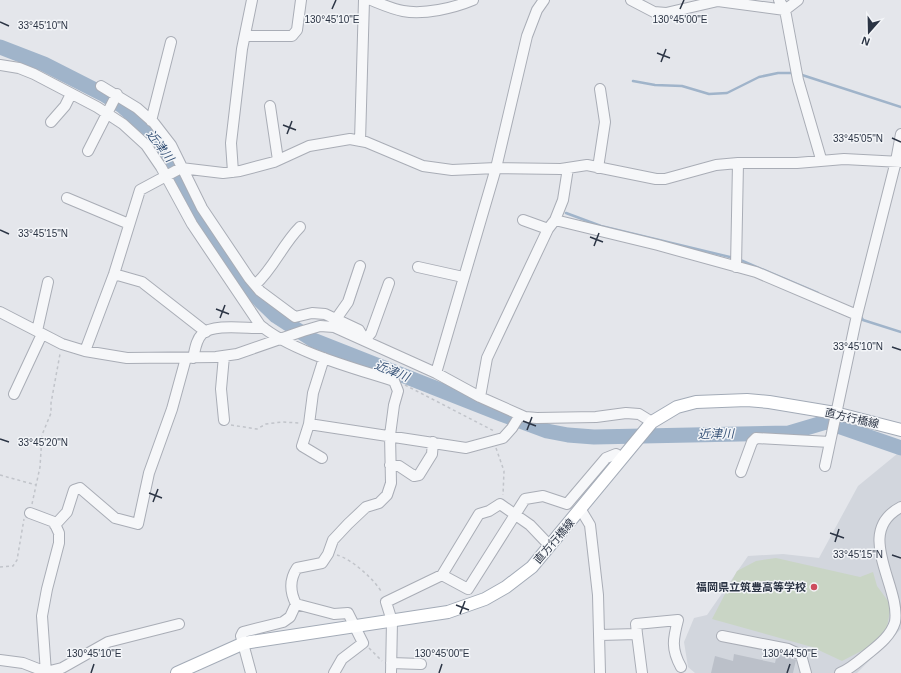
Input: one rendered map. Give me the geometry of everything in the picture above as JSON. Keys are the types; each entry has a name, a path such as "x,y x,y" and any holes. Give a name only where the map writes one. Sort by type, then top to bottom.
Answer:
{"main road":[{"name":"直方行橋線","path":"177,673 244,643 354,625 392,621 448,612 485,598 506,587 532,567 581,510 652,422 676,407 696,402 725,400 769,402 835,413 901,430"}],"street":[{"path":"233,172 231,142 245,36 252,0"},
{"path":"245,36 292,36 297,30 301,0"},
{"path":"360,141 364,0"},
{"path":"371,0 403,11 416,12 457,7 473,0"},
{"path":"436,373 496,168 527,36 537,10 544,0"},
{"path":"631,0 654,12 666,13 718,1 785,10 798,0"},
{"path":"779,0 785,10 798,80 821,159"},
{"path":"152,121 171,42"},
{"path":"0,65 19,68 107,112 146,145 167,175 192,224 264,328 324,358 394,381 398,391 394,405 390,435 391,483 387,495 378,503 366,507 348,524 334,540 322,563 297,568 294,573 292,595 296,604 290,617 283,622 243,632 241,636 244,643 250,673"},
{"path":"101,86 152,121 170,145 202,208 255,285 280,307 295,317 312,313 325,314 359,330 366,340"},
{"path":"598,168 605,122 600,89"},
{"path":"51,122 65,106 71,94"},
{"path":"88,151 116,95"},
{"path":"270,106 278,160"},
{"path":"825,466 835,413 857,315 899,162 901,134"},
{"path":"85,351 114,274 140,190 181,168 223,173 233,172 256,168 309,146 350,139 360,141 424,166 452,170 496,168 568,168 587,165 656,179 665,179 716,164 738,162 797,162 821,159 899,162"},
{"path":"736,267 738,162"},
{"path":"480,397 487,358 548,229 555,220 563,200 568,168"},
{"path":"67,198 129,224"},
{"path":"523,220 548,229"},
{"path":"555,220 658,245 756,272 857,315"},
{"path":"255,285 279,256 287,240 300,227"},
{"path":"336,319 348,302 360,266"},
{"path":"418,267 463,277"},
{"path":"114,274 142,282 206,332"},
{"path":"14,394 39,332 48,282"},
{"path":"366,340 389,283"},
{"path":"0,312 62,344 85,351 127,358 190,358 224,356 237,354 281,337 320,326 334,327 366,340 436,373 480,397 520,415 536,418 639,414 652,422"},
{"path":"56,525 67,512 74,490 80,488 115,518 138,524 150,473 190,358 198,341 212,328 264,328"},
{"path":"224,356 221,389 224,420"},
{"path":"322,458 302,446 309,424 313,393 324,358"},
{"path":"309,424 390,435 466,448 498,439 512,428 520,415"},
{"path":"741,472 752,442 756,438 830,442"},
{"path":"390,465 398,466 414,476 420,475 432,454 433,442"},
{"path":"442,575 468,589 525,499 543,496 568,504 606,458 616,454 622,458"},
{"path":"421,664 391,668 392,621 386,602 442,575 479,514 489,511 500,504 530,525 550,546"},
{"path":"844,672 885,640 898,620 892,587 880,546 881,531 886,518 901,507"},
{"path":"581,510 590,525 600,635 600,673"},
{"path":"30,513 47,518 56,525 59,533 59,543 47,589 42,616 46,672"},
{"path":"296,604 334,614 348,613 363,643 342,659 334,673"},
{"path":"642,673 636,624 678,620 673,639 675,656 681,667"},
{"path":"0,660 23,663 46,672 62,668 108,642 179,624"},
{"path":"600,635 637,634"},
{"path":"722,636 794,652 800,655 806,673"}],"path":[{"path":"0,567 13,566 17,560 25,515 30,513 40,467 42,435 51,413 51,403 62,344"},
{"path":"394,381 414,388 441,402 498,439 504,471 504,494 500,504"},
{"path":"224,420 231,425 257,429 266,424 282,422 309,424"},
{"path":"0,475 36,485"},
{"path":"328,554 341,556 353,563 379,587 386,602"},
{"path":"363,643 391,668"}],"shaded area":[{"name":"福岡県立筑豊高等学校","path":"897,454 901,455 901,629 857,673 695,673 688,667 684,642 694,618 707,615 748,556 783,554 819,558 858,486"}],"green space":[{"path":"776,558 860,577 873,572 877,586 891,605 886,633 869,647 842,661 812,647 712,619 737,571 756,561"}],"building":[{"path":"734,654 775,663 777,654 796,660 793,673 711,673 715,656 733,661"}],"waterway":[{"name":"近津川","path":"0,47 44,64 103,94 122,106 149,130 172,160 210,231 244,285 276,316 313,340 501,414 547,431 568,435 594,437 789,433 826,422 901,448"},
{"path":"633,81 655,85 682,86 709,94 727,93 759,77 778,73 794,73"},
{"path":"799,74 901,107"},
{"path":"566,213 601,226 734,258"},
{"path":"738,259 818,293"},
{"path":"860,315 863,320 901,332"}],"place":[{"name":"福岡県立筑豊高等学校","path":"814,587"}]}
